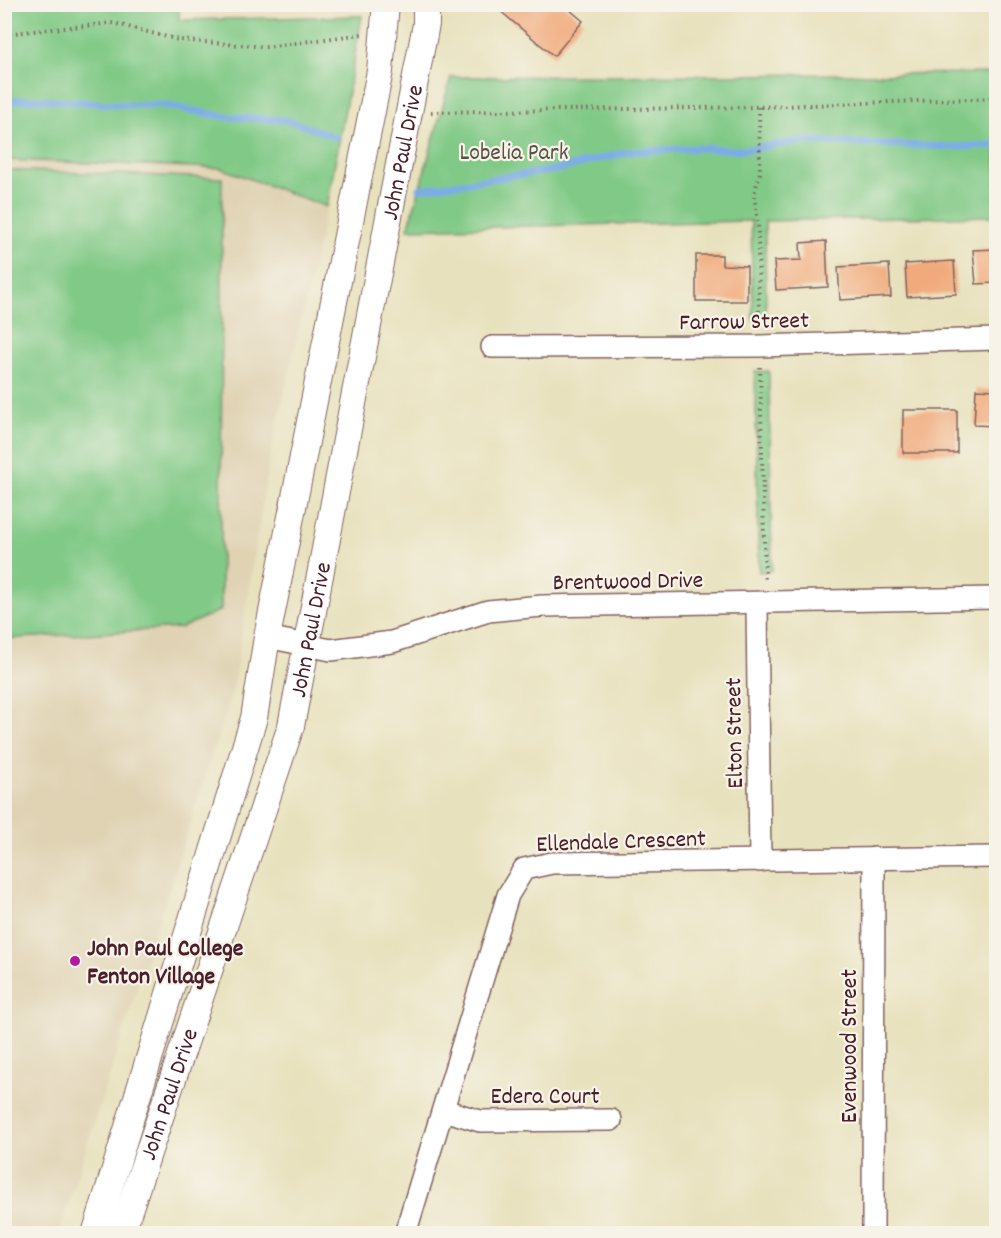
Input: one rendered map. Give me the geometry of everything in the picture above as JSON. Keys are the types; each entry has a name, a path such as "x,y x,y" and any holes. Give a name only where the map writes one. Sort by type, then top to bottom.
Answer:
{"street":[{"name":"John Paul Drive","path":"95,1233 254,718 267,637 380,71 386,4"},
{"name":"John Paul Drive","path":"121,1233 291,726 410,112 426,24 426,4"},
{"name":"Farrow Street","path":"492,347 759,346 996,339"},
{"name":"Brentwood Drive","path":"267,637 331,650 392,642 488,611 542,606 996,598"},
{"name":"Elton Street","path":"757,604 760,861"},
{"name":"Ellendale Crescent","path":"405,1233 508,895 524,869 552,863 996,857"},
{"name":"Evenwood Street","path":"873,1233 874,858"},
{"name":"Edera Court","path":"444,1110 480,1121 611,1120"}],"path":[{"path":"4,34 113,23 179,40 266,47 366,33 384,34"},
{"path":"410,112 759,107 996,98"},
{"path":"757,604 766,578 758,223 754,194 760,172 759,107"}],"shaded area":[{"name":"John Paul College Fenton Village","path":"5,160 220,168 327,207 270,456 233,689 59,1233 5,1234"}],"green space":[{"path":"5,4 179,5 179,20 362,16 327,207 220,168 5,160"},
{"name":"Lobelia Park","path":"996,73 996,216 765,221 766,319 753,320 751,221 408,229 451,77"},
{"path":"5,170 222,178 221,610 181,628 5,639"},
{"path":"769,371 772,571 759,572 755,372"}],"building":[{"path":"504,4 563,4 583,21 554,56 499,10"},
{"path":"826,241 828,287 776,290 774,261 801,260 800,243"},
{"path":"996,249 996,283 976,284 973,250"},
{"path":"696,255 722,255 722,265 747,266 747,301 696,301"},
{"path":"954,261 956,294 907,297 905,264"},
{"path":"889,264 891,297 840,300 838,267"},
{"path":"976,389 996,390 996,426 974,425"},
{"path":"903,410 957,410 957,453 903,453"}],"waterway":[{"path":"4,101 32,99 162,105 227,117 287,120 336,137"},
{"path":"420,189 556,170 627,152 698,148 744,150 801,141 953,147 996,145"}],"place":[{"name":"John Paul College Fenton Village","path":"75,961"}]}
